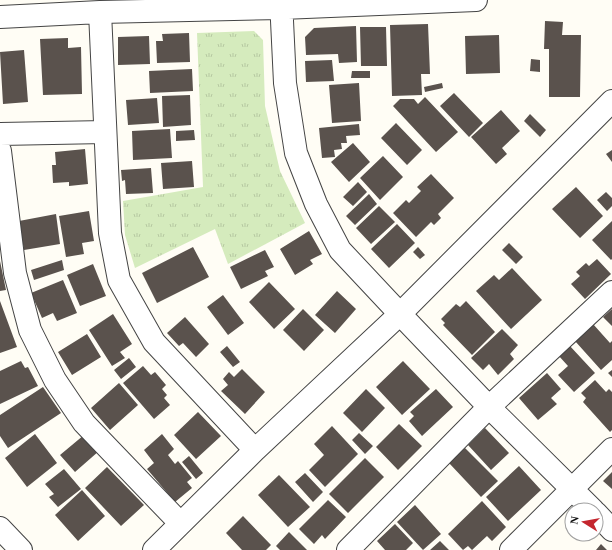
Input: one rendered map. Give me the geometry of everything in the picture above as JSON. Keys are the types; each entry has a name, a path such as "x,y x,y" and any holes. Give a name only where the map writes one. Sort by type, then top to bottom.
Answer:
{"street":[{"path":"0,17 282,4 476,0"},
{"path":"282,4 285,83 296,153 316,204 340,250 489,407 585,502"},
{"path":"100,12 110,233 119,280 154,342 256,450"},
{"path":"154,550 256,450 400,314 612,101"},
{"path":"0,134 105,132"},
{"path":"0,151 15,273 30,330 55,380 84,424 180,523"},
{"path":"348,550 489,407 612,292"},
{"path":"511,550 612,449"},
{"path":"604,522 612,530"},
{"path":"0,528 21,550"}],"green space":[{"path":"254,31 263,40 265,106 280,171 305,223 228,264 215,229 135,268 125,235 123,201 203,187 197,33"}],"building":[{"path":"545,21 563,22 562,35 581,35 580,97 549,97 549,49 544,49"},
{"path":"428,24 430,74 421,74 422,95 392,96 390,25"},
{"path":"356,26 357,62 339,63 338,54 306,55 305,37 314,28"},
{"path":"360,27 386,27 387,66 361,66"},
{"path":"189,33 190,62 157,63 156,41 163,41 162,34"},
{"path":"499,35 500,73 466,74 465,36"},
{"path":"149,36 150,64 118,65 118,37"},
{"path":"68,38 68,48 81,47 82,94 43,95 40,39"},
{"path":"24,50 28,102 3,104 0,52"},
{"path":"531,59 540,60 540,72 530,71"},
{"path":"332,60 334,81 306,82 305,61"},
{"path":"192,69 193,91 150,93 149,71"},
{"path":"352,71 370,71 370,78 351,78"},
{"path":"359,83 361,121 332,123 329,85"},
{"path":"442,83 443,88 425,92 424,87"},
{"path":"454,93 483,123 469,137 440,106"},
{"path":"190,95 191,125 163,127 162,96"},
{"path":"425,97 458,132 436,152 393,106 400,99 414,99 418,104"},
{"path":"157,98 159,123 128,125 126,100"},
{"path":"501,110 520,131 502,148 507,154 496,164 471,137"},
{"path":"530,114 546,130 540,137 524,121"},
{"path":"396,123 422,150 407,165 381,138"},
{"path":"359,124 360,135 346,136 347,143 341,143 342,149 334,150 335,157 322,158 319,128"},
{"path":"170,129 172,158 133,160 132,131"},
{"path":"194,130 195,140 176,141 176,131"},
{"path":"353,143 370,162 349,182 331,162"},
{"path":"85,149 88,184 69,186 69,182 53,183 52,165 56,165 55,152"},
{"path":"612,150 612,162 606,154"},
{"path":"383,156 403,177 380,200 360,178"},
{"path":"192,161 194,187 163,189 161,163"},
{"path":"151,168 153,193 126,194 125,180 122,181 121,170"},
{"path":"431,174 454,198 438,214 441,218 434,225 431,222 416,237 393,213 406,200 409,203 421,191 417,187"},
{"path":"358,182 367,192 353,206 343,197"},
{"path":"576,187 603,216 580,238 552,209"},
{"path":"606,192 612,198 612,206 607,211 597,200"},
{"path":"369,194 377,204 355,225 346,216"},
{"path":"379,206 395,222 371,244 356,228"},
{"path":"89,211 94,241 82,243 84,254 66,257 59,216"},
{"path":"56,214 60,244 24,250 19,221"},
{"path":"612,221 612,259 611,260 592,240"},
{"path":"397,224 415,243 389,268 371,249"},
{"path":"309,231 322,254 310,260 313,264 295,275 280,249"},
{"path":"509,243 523,257 516,264 502,250"},
{"path":"193,247 209,277 157,303 142,273"},
{"path":"418,247 425,255 420,259 413,252"},
{"path":"265,250 274,267 265,271 268,276 241,289 230,267"},
{"path":"597,259 611,274 585,299 571,284 580,276 576,272 586,263 589,266"},
{"path":"62,260 64,270 34,280 31,270"},
{"path":"0,261 6,290 0,291"},
{"path":"93,264 106,296 80,306 67,275"},
{"path":"512,268 542,300 511,329 476,291 494,275 499,280"},
{"path":"63,280 77,313 57,321 53,313 42,318 31,293"},
{"path":"269,282 295,309 274,329 249,302"},
{"path":"337,291 356,309 335,333 315,315"},
{"path":"223,295 244,323 228,335 207,307"},
{"path":"0,301 17,347 0,353"},
{"path":"466,301 495,332 472,355 443,325 445,323 441,319 456,304 460,307"},
{"path":"303,309 324,330 304,351 283,330"},
{"path":"612,309 612,326 603,317"},
{"path":"113,314 132,344 120,352 125,358 112,366 89,330"},
{"path":"185,317 209,344 196,357 183,343 179,346 167,333"},
{"path":"593,324 610,343 612,341 612,360 601,370 575,341"},
{"path":"502,329 518,345 510,354 514,359 498,375 489,364 483,370 471,358"},
{"path":"87,334 101,357 72,375 58,352"},
{"path":"569,345 595,373 574,392 558,375 568,366 558,355"},
{"path":"227,346 240,362 233,367 220,352"},
{"path":"129,358 136,367 121,379 114,370"},
{"path":"21,361 25,368 28,367 38,386 0,404 0,371"},
{"path":"403,361 430,389 402,415 376,387"},
{"path":"143,366 151,375 155,372 166,385 162,389 167,395 164,398 170,405 154,419 123,383"},
{"path":"242,369 265,392 245,414 221,391 228,385 223,379 229,372 234,377"},
{"path":"612,370 612,377 608,373"},
{"path":"547,373 561,389 551,398 557,404 538,420 519,398"},
{"path":"595,380 606,392 609,389 612,392 612,430 610,432 583,402 586,398 581,393"},
{"path":"119,383 138,405 110,430 91,408"},
{"path":"43,387 61,413 8,448 0,436 0,415"},
{"path":"366,389 385,408 362,432 343,413"},
{"path":"436,389 453,407 422,436 409,421 414,416 410,412"},
{"path":"198,412 221,436 196,459 174,435"},
{"path":"399,424 422,446 398,470 376,447"},
{"path":"332,426 358,454 325,487 309,470 324,455 314,444"},
{"path":"485,428 509,453 491,470 468,445"},
{"path":"359,433 373,446 365,454 352,440"},
{"path":"35,434 57,463 27,487 5,458"},
{"path":"162,434 174,449 168,455 175,464 178,461 192,478 187,482 192,488 175,502 147,469 154,463 144,450"},
{"path":"84,435 99,451 75,472 60,455"},
{"path":"465,448 498,481 481,497 449,463"},
{"path":"189,456 203,473 196,479 182,462"},
{"path":"365,458 384,477 348,513 329,494"},
{"path":"519,466 541,490 508,521 486,497"},
{"path":"107,467 144,505 121,526 85,488"},
{"path":"64,469 81,489 58,507 49,497 54,494 45,484"},
{"path":"612,472 612,489 603,481"},
{"path":"305,473 323,492 313,502 295,482"},
{"path":"279,475 310,507 288,527 258,495"},
{"path":"82,490 105,516 78,541 55,515"},
{"path":"328,500 346,517 325,539 322,535 314,544 299,529"},
{"path":"482,501 506,527 492,541 487,536 472,550 468,546 463,550 448,534"},
{"path":"415,505 441,534 423,550 397,522"},
{"path":"243,516 271,545 266,550 242,550 226,533"},
{"path":"395,524 413,543 406,550 385,550 377,541"},
{"path":"289,532 307,550 280,550 276,546"},
{"path":"440,541 449,550 430,550"},
{"path":"601,544 607,550 596,550"}]}
